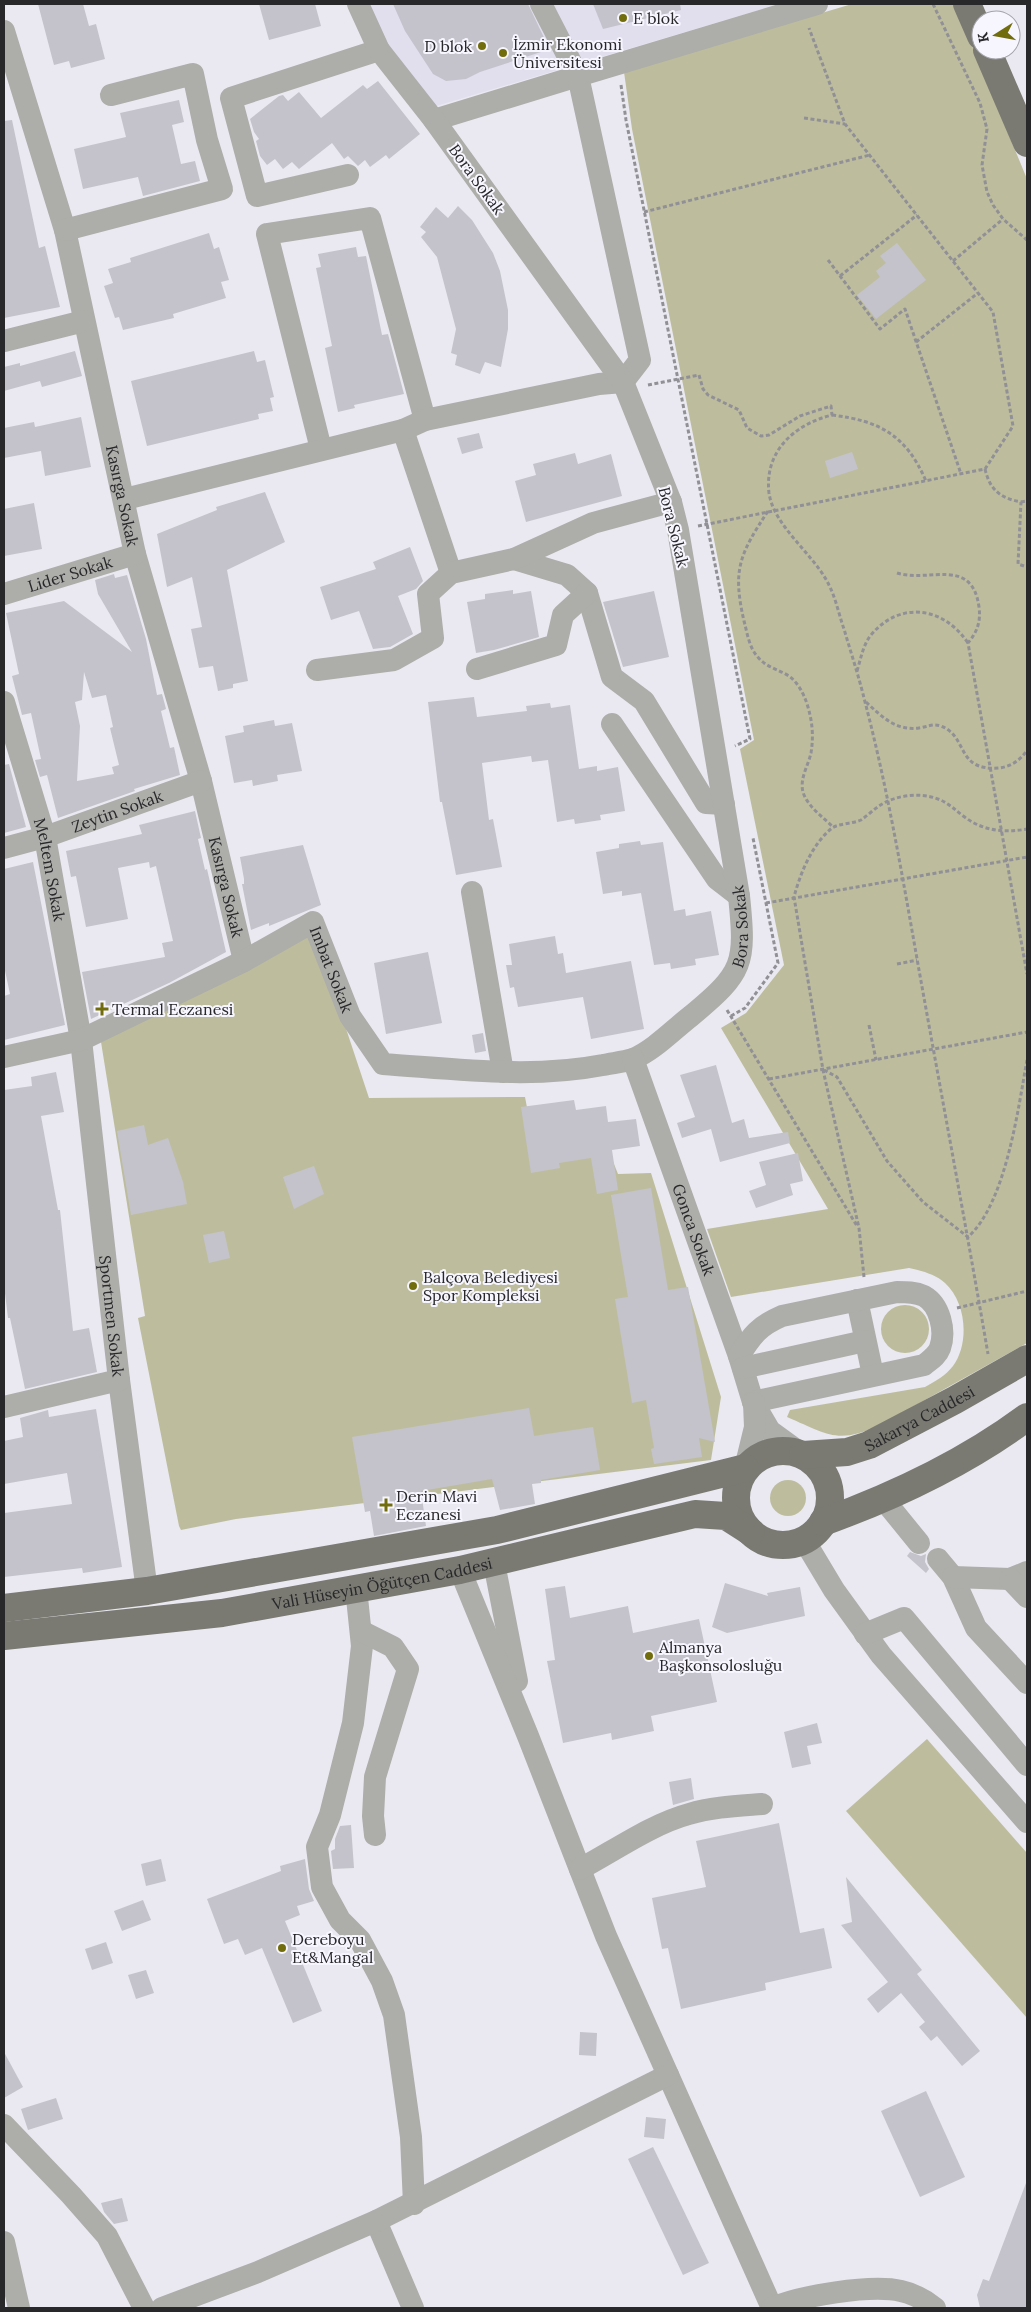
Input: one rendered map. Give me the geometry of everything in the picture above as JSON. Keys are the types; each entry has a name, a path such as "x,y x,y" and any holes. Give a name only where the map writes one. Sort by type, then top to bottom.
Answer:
{"main road":[{"path":"992,60 1024,126"},
{"name":"Sakarya Caddesi","path":"803,1455 847,1452 868,1446 964,1396 1027,1359"},
{"path":"813,1531 831,1498 828,1483 822,1470 803,1455 787,1450 772,1452 745,1468 737,1482 735,1493 742,1519 751,1532 766,1543 784,1544 884,1500 960,1460 1027,1417"},
{"name":"Vali Hüseyin Öğütçen Caddesi","path":"4,1608 147,1591 496,1530 745,1468"},
{"name":"Vali Hüseyin Öğütçen Caddesi","path":"4,1636 222,1613 494,1563 695,1514 726,1516 751,1532"},
{"path":"460,1570 496,1530"}],"street":[{"name":"Bora Sokak","path":"358,4 379,50 434,120 623,382 671,502 678,530 739,896 742,954 731,979 717,994 655,1046 633,1059"},
{"path":"125,498 403,430 425,420 599,384 623,382 640,360 578,76 541,4"},
{"path":"434,120 578,76 812,14"},
{"name":"Kasırga Sokak","path":"5,40 65,230 136,554 202,781 244,961"},
{"path":"348,175 257,196 231,98 379,50"},
{"path":"65,230 222,189 207,140 193,74 111,94"},
{"path":"321,449 267,234 370,218 425,420"},
{"path":"4,341 84,321"},
{"path":"403,430 451,573"},
{"path":"317,670 394,660 433,638 428,594 451,573 514,559 593,523 671,502"},
{"name":"Lider Sokak","path":"4,594 136,554"},
{"path":"514,559 567,575 587,593 612,677 644,702 706,803 724,804"},
{"path":"477,669 556,645 563,615 587,593"},
{"name":"Meltem Sokak","path":"4,702 45,837 82,1040"},
{"path":"612,724 717,879 739,896"},
{"name":"Zeytin Sokak","path":"4,848 45,837 202,781"},
{"path":"472,892 503,1072"},
{"name":"Imbat Sokak","path":"4,1057 82,1040 244,961 313,922 350,1016 383,1064 503,1072 554,1071 633,1059"},
{"name":"Sportmen Sokak","path":"82,1040 119,1380 147,1591"},
{"name":"Gonca Sokak","path":"633,1059 754,1402"},
{"path":"741,1362 751,1336 764,1323 782,1316 897,1292 911,1292 929,1300 937,1311 943,1336 940,1349 933,1358 924,1364 754,1402"},
{"path":"857,1300 873,1375"},
{"path":"741,1362 865,1341"},
{"path":"4,1407 119,1380"},
{"path":"754,1402 770,1432 803,1455"},
{"path":"745,1468 755,1427 754,1402"},
{"path":"884,1500 919,1543"},
{"path":"813,1531 834,1590 865,1634 881,1655 1027,1822"},
{"path":"938,1559 953,1577 976,1628 1027,1683"},
{"path":"494,1563 528,1736"},
{"path":"460,1570 528,1736 606,1936 772,2308 792,2300 868,2290 900,2290 922,2298 935,2308"},
{"path":"953,1577 1019,1576 1027,1597"},
{"path":"356,1588 362,1646 360,1679 353,1723 330,1815 317,1847 322,1887 340,1920 360,1940 382,1981 394,2015 411,2137 414,2204"},
{"path":"865,1634 904,1618 1027,1765"},
{"path":"360,1631 393,1647 408,1669 375,1777 373,1816 375,1835"},
{"path":"580,1869 641,1835 688,1814 720,1807 762,1804"},
{"path":"162,2308 258,2272 414,2204 668,2075"},
{"path":"4,2125 107,2236 144,2308"},
{"path":"376,2221 414,2308"},
{"path":"4,2242 19,2308"}],"path":[{"path":"933,4 980,103 988,129 982,151 983,176 992,205 1003,219 1027,240"},
{"path":"812,14 845,124 994,312 1013,416 1013,426 985,469 987,480 998,495 1021,502 1027,501"},
{"path":"620,77 626,120 644,212 750,739 734,746 736,755"},
{"path":"804,118 845,124"},
{"path":"644,212 870,155"},
{"path":"840,276 918,215"},
{"path":"953,261 1003,219"},
{"path":"828,260 880,329 905,309 962,474"},
{"path":"916,342 978,293"},
{"path":"678,379 699,375 703,389 708,395 739,410 747,428 761,436 769,435 800,416 831,406 832,415"},
{"path":"926,480 917,460 900,439 887,430 865,421 832,415 807,422 793,431 780,447 770,476 769,493 774,510 782,523 818,564 831,588 866,702 902,878 989,1358"},
{"path":"678,530 985,469"},
{"path":"1021,502 1018,564 1027,567"},
{"path":"768,511 740,558 738,588 740,603 749,642 757,656 769,666 789,676 798,685 804,698 810,716 812,743 802,781 802,789 812,806 833,827"},
{"path":"897,573 915,577 940,574 964,578 972,587 980,609 976,634 968,643"},
{"path":"857,672 864,647 870,635 897,615 911,612 939,616 959,630 968,643 1027,974"},
{"path":"866,702 896,726 907,729 939,725 948,729 974,764 991,768 1004,767 1016,762 1027,750"},
{"path":"864,1278 858,1228 823,1070 794,897 806,864 833,827 860,820 886,802 899,797 930,796 948,803 976,825 1002,832 1027,829"},
{"path":"731,1016 746,1008 778,962 752,834"},
{"path":"766,902 1027,857"},
{"path":"897,964 917,960"},
{"path":"717,994 858,1228"},
{"path":"869,1025 876,1060"},
{"path":"769,1080 1027,1032"},
{"path":"968,1237 978,1228 997,1187 1010,1147 1027,1060"},
{"path":"823,1070 838,1078 887,1161 923,1202 968,1237"},
{"path":"956,1308 1027,1291"}],"shaded area":[{"name":"İzmir Ekonomi Üniversitesi","path":"367,4 779,4 433,107 386,45"}],"green space":[{"path":"852,4 955,4 971,43 971,60 978,60 1027,179 1027,1343 880,1425 853,1435 832,1435 787,1417 790,1410 925,1387 944,1375 953,1366 962,1346 963,1323 958,1301 945,1283 933,1275 909,1268 731,1297 707,1229 828,1209 721,1028 746,1013 784,965 740,749 754,740 632,129 624,72"},
{"name":"Balçova Belediyesi Spor Kompleksi","path":"313,929 369,1098 525,1097 535,1149 606,1144 618,1174 651,1173 721,1397 711,1460 236,1519 181,1530 138,1318 145,1316 101,1042"},
{"path":"905,1305 914,1307 922,1312 927,1320 929,1329 927,1338 922,1346 914,1351 905,1353 896,1351 888,1346 883,1338 881,1329 883,1320 888,1312 896,1307"},
{"path":"788,1480 795,1481 801,1485 805,1491 805,1505 801,1511 795,1515 788,1516 781,1515 775,1511 771,1505 770,1498 771,1491 775,1485 781,1481"},
{"path":"927,1739 1027,1853 1027,2018 846,1811"}],"building":[{"path":"38,4 83,4 89,26 96,24 105,59 71,68 69,61 54,65"},
{"path":"259,4 315,4 321,26 269,40"},
{"name":"D blok","path":"393,4 528,4 548,46 541,50 541,52 480,72 466,79 446,81 433,74 405,31"},
{"name":"E blok","path":"593,4 680,4 681,10 603,29"},
{"path":"378,81 420,134 389,159 386,155 370,167 365,160 358,166 348,156 344,159 332,143 299,169 292,162 283,169 275,159 267,165 260,156 256,141 259,139 254,132 250,119 279,96 283,95 288,101 299,92 321,118 363,85 367,89"},
{"path":"179,100 184,122 172,125 181,164 195,161 200,181 143,196 138,177 83,189 74,149 126,137 120,113"},
{"path":"12,120 39,248 45,246 60,307 4,318 4,121"},
{"path":"458,206 472,220 493,253 500,271 508,310 508,329 501,367 485,362 480,374 455,365 457,355 451,353 456,329 437,257 421,237 426,232 420,227 436,207 448,218"},
{"path":"209,233 214,249 219,247 229,280 221,282 226,298 173,314 174,318 123,330 119,317 115,318 104,286 113,283 108,269 131,262 130,258"},
{"path":"897,243 926,280 876,319 857,295 880,277 876,271 886,263 880,256"},
{"path":"356,247 358,257 366,256 382,335 388,334 404,394 354,405 355,408 338,412 325,348 332,346 316,268 321,267 318,254"},
{"path":"75,351 82,376 42,387 40,381 4,391 4,367 20,363 20,366"},
{"path":"254,351 257,362 265,360 274,397 270,398 273,411 258,414 259,419 147,446 131,381"},
{"path":"81,417 91,467 45,476 41,451 4,458 4,428 34,422 35,427"},
{"path":"479,433 483,448 462,454 457,438"},
{"path":"852,452 858,469 830,478 825,461"},
{"path":"575,453 578,464 611,454 622,496 526,522 515,481 536,475 533,464"},
{"path":"265,492 285,542 227,570 248,681 233,684 233,688 218,691 213,666 199,668 191,629 202,627 192,577 167,587 157,534 217,510 216,507"},
{"path":"34,503 42,549 4,556 4,509"},
{"path":"410,547 423,581 416,589 398,596 413,634 390,647 373,649 359,611 331,620 320,587 376,569 373,562"},
{"path":"114,574 115,578 127,575 146,639 157,695 162,694 165,705 166,709 161,711 170,748 174,747 180,775 134,789 135,791 58,818 47,775 40,777 35,760 41,759 31,713 22,715 12,676 19,674 6,613 64,601 132,652 98,594 95,580","holes":["84,672 92,698 106,695 113,727 110,728 119,765 112,767 114,774 77,781 80,726 75,702 82,700"]},
{"path":"513,590 513,594 531,591 539,637 494,650 476,653 467,602 485,599 485,594"},
{"path":"654,591 669,657 623,667 603,602"},
{"path":"474,697 477,717 527,711 526,706 550,703 551,708 570,705 579,769 597,766 597,771 618,767 625,811 600,815 601,820 575,824 574,819 557,822 548,760 532,762 531,756 482,763 489,820 493,819 502,867 456,875 442,802 440,802 428,702"},
{"path":"274,720 275,726 292,723 302,771 277,775 278,781 253,786 252,780 234,783 225,736 244,732 243,726"},
{"path":"9,764 26,827 4,833 4,765"},
{"path":"195,811 201,838 198,839 205,870 207,869 226,952 169,983 91,1019 82,972 165,957 162,943 173,941 156,866 150,868 149,862 118,868 128,919 86,927 76,876 71,877 66,851 142,834 139,825"},
{"path":"640,841 641,845 663,842 674,911 685,909 686,916 711,911 719,955 695,959 696,965 671,969 670,963 654,965 641,893 622,896 622,891 603,894 596,852 619,848 619,844"},
{"path":"303,845 321,905 269,926 269,923 251,930 242,884 244,884 244,879 240,857"},
{"path":"33,862 65,1025 4,1040 4,996 10,994 4,966 4,869"},
{"path":"555,936 558,954 563,953 566,973 631,961 644,1029 591,1039 583,997 518,1007 514,987 510,988 506,965 512,965 509,944"},
{"path":"428,952 442,1023 386,1034 374,963"},
{"path":"483,1033 486,1051 475,1053 472,1035"},
{"path":"716,1065 732,1123 744,1119 749,1138 788,1132 790,1143 720,1162 711,1129 682,1138 677,1123 695,1117 680,1075"},
{"path":"56,1072 64,1112 41,1116 58,1210 60,1210 73,1331 89,1328 97,1372 25,1389 10,1318 8,1318 4,1285 4,1090 32,1086 31,1077"},
{"path":"574,1100 576,1110 606,1106 608,1122 636,1119 640,1146 612,1150 618,1190 597,1194 591,1158 559,1163 560,1168 531,1173 521,1107"},
{"path":"144,1125 148,1145 168,1138 183,1182 187,1204 131,1215 117,1131"},
{"path":"798,1153 803,1181 790,1184 793,1195 756,1208 749,1191 766,1185 759,1162"},
{"path":"314,1166 324,1194 294,1209 283,1177"},
{"path":"651,1188 668,1290 688,1287 715,1442 699,1438 702,1457 654,1464 651,1449 654,1448 646,1400 632,1403 615,1299 628,1297 611,1195"},
{"path":"224,1231 230,1258 209,1263 203,1235"},
{"path":"529,1408 534,1436 593,1427 600,1470 541,1480 541,1483 532,1484 535,1504 500,1510 492,1479 421,1491 426,1526 374,1536 370,1511 365,1512 352,1437"},
{"path":"96,1409 122,1567 83,1573 82,1568 4,1577 4,1513 72,1504 67,1473 4,1484 4,1441 23,1437 20,1418 48,1410 49,1417"},
{"path":"910,1552 921,1556 926,1554 925,1562 929,1569 926,1573 907,1556"},
{"path":"725,1583 768,1596 767,1593 800,1587 805,1616 727,1633 712,1627"},
{"path":"565,1586 570,1618 628,1606 633,1633 699,1619 717,1702 651,1716 654,1731 612,1740 611,1733 563,1743 547,1661 555,1660 545,1589"},
{"path":"817,1723 822,1743 807,1746 811,1764 792,1768 784,1732"},
{"path":"691,1778 694,1799 673,1805 669,1782"},
{"path":"779,1823 800,1933 824,1928 832,1968 765,1983 766,1990 681,2009 668,1948 662,1949 652,1898 706,1887 696,1841"},
{"path":"351,1825 354,1868 333,1869 331,1851 335,1849 335,1839 340,1826"},
{"path":"161,1859 166,1881 146,1886 141,1864"},
{"path":"305,1859 309,1889 314,1901 297,1906 300,1915 285,1921 322,2011 293,2023 262,1948 245,1955 238,1939 224,1944 207,1899 281,1871 280,1866"},
{"path":"846,1877 922,1970 917,1974 980,2051 962,2066 937,2036 931,2041 919,2027 925,2022 901,1993 878,2013 867,1999 888,1982 841,1925 852,1922"},
{"path":"143,1900 151,1920 122,1931 114,1911"},
{"path":"106,1942 113,1963 92,1970 85,1949"},
{"path":"146,1970 154,1993 136,1999 128,1975"},
{"path":"580,2032 597,2033 596,2056 579,2055"},
{"path":"4,2052 23,2087 4,2098"},
{"path":"926,2091 965,2177 920,2197 881,2111"},
{"path":"56,2098 63,2119 28,2130 21,2109"},
{"path":"646,2117 666,2119 664,2139 644,2137"},
{"path":"653,2147 709,2263 683,2275 628,2159"},
{"path":"1026,2183 1027,2308 980,2308 977,2295 983,2279 989,2281"},
{"path":"122,2198 128,2221 114,2224 104,2212 101,2203"}],"place":[{"name":"E blok","path":"623,18"},
{"name":"D blok","path":"482,46"},
{"name":"İzmir Ekonomi Üniversitesi","path":"503,53"},
{"name":"Termal Eczanesi","path":"102,1009"},
{"name":"Balçova Belediyesi Spor Kompleksi","path":"413,1286"},
{"name":"Derin Mavi Eczanesi","path":"386,1505"},
{"name":"Almanya Başkonsolosluğu","path":"649,1656"},
{"name":"Dereboyu Et&Mangal","path":"282,1948"}]}
